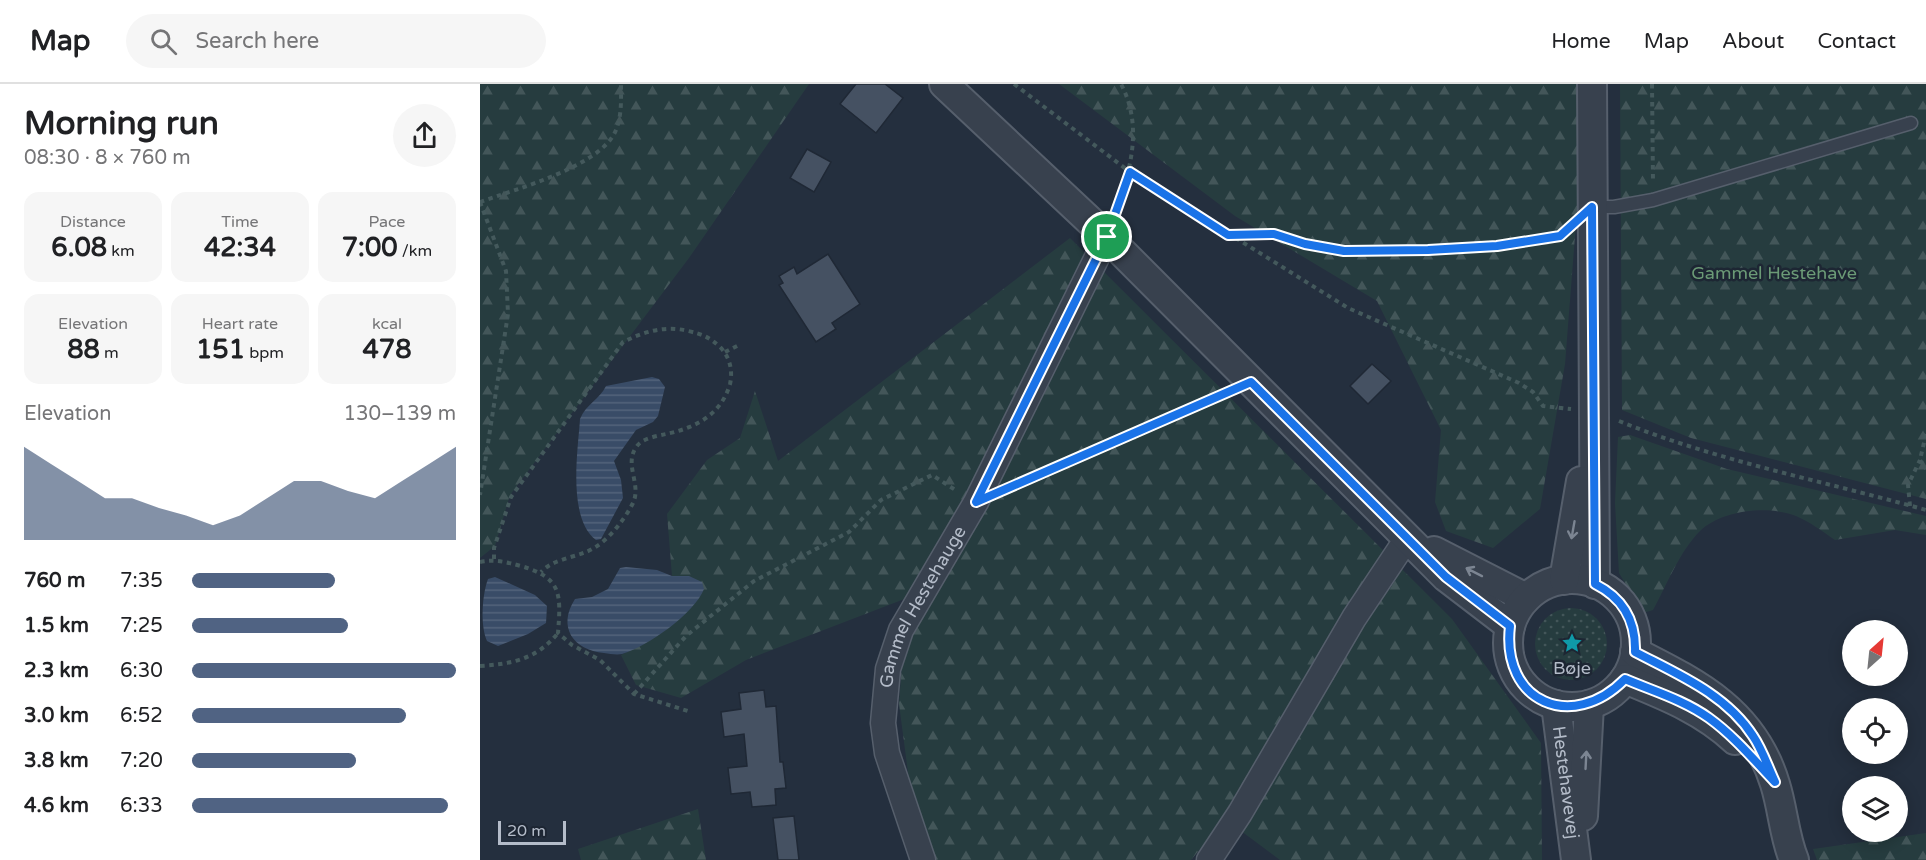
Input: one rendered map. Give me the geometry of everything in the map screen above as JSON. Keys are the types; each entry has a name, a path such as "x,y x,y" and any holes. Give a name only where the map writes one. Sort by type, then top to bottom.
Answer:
{"street":[{"path":"944,84 1107,237 1446,577 1510,626"},
{"path":"1592,84 1595,584"},
{"name":"Gammel Hestehauge","path":"923,860 887,753 883,723 888,669 901,630 976,502 1107,237"},
{"path":"1564,580 1594,411"},
{"path":"1408,537 1526,598"},
{"path":"1209,860 1240,813 1354,618 1408,537"},
{"path":"1564,580 1595,584 1608,590 1627,611 1633,624 1635,652 1625,679 1609,695 1589,705 1573,707 1556,705 1535,696 1521,682 1512,665 1508,646 1510,626 1526,598 1537,589 1564,580"},
{"path":"1635,652 1697,683 1727,707 1753,735 1775,782 1794,860"},
{"path":"1625,679 1680,702 1708,717 1733,738 1775,782"},
{"name":"Hestehavevej","path":"1556,705 1576,860"},
{"name":"Hestehavevej","path":"1581,860 1589,705"}],"lane":[{"path":"1592,207 1614,207 1653,200 1911,123"}],"path":[{"path":"480,495 508,314 506,271 480,202 565,170 604,148 616,130 621,108 621,84"},
{"path":"1014,84 1130,172 1228,235 1348,308 1520,383 1533,392 1543,406 1594,411 1654,435 1797,477 1926,510"},
{"path":"1107,237 1130,172 1134,123 1127,96 1121,84"},
{"path":"1652,84 1653,200"},
{"path":"1228,235 1274,234 1305,244 1344,251 1497,246 1560,236 1592,207"},
{"path":"494,559 494,548 511,496 623,342 645,331 681,329 708,335 725,352 733,372 726,398 713,414 682,431 653,437 638,444 630,458 636,488 633,502 605,541 588,551 548,565 541,572"},
{"path":"725,352 739,345"},
{"path":"634,694 686,636 754,581 849,532 881,500 932,476 976,502 1251,382"},
{"path":"1910,506 1908,485 1920,460 1926,434"},
{"path":"1920,460 1926,469"},
{"path":"480,562 494,559 541,572 554,584 560,598 558,633 545,649 506,665 480,666"},
{"path":"558,633 572,645 600,660 634,694 691,712"}],"green space":[{"path":"480,84 809,84 689,258 510,495 495,546 480,558"},
{"path":"1059,84 1580,84 1580,172 1565,364 1540,509 1493,548 1446,531 1435,502 1441,430 1377,301 1235,216"},
{"name":"Gammel Hestehave","path":"1620,84 1926,84 1926,499 1691,438 1622,410"},
{"path":"1070,238 1452,619 1541,743 1542,860 1280,860 1225,819 1191,860 929,860 911,795 899,704 907,598 746,660 681,698 636,685 621,655 645,643 689,576 672,576 667,514 707,460 740,438 755,391 778,461"},
{"path":"1630,435 1727,469 1926,516 1926,535 1895,530 1835,540 1806,521 1785,513 1759,510 1733,514 1720,518 1700,531 1680,559 1653,610 1643,613 1619,573 1615,503 1618,437"},
{"path":"1571,608 1585,611 1597,618 1604,630 1607,644 1604,658 1597,670 1585,677 1571,680 1557,677 1545,670 1538,658 1535,644 1538,630 1545,618 1557,611"},
{"path":"698,809 706,860 581,860 578,849"},
{"path":"1926,833 1926,860 1817,860 1813,849 1862,842 1908,842 1908,836"}],"water":[{"path":"652,377 659,379 665,387 658,416 653,422 636,430 614,461 621,480 623,498 601,539 596,540 587,530 578,500 576,483 580,419 606,386"},
{"path":"620,568 657,570 672,576 689,576 702,582 704,589 699,599 681,618 657,637 633,650 616,654 593,651 584,647 576,642 568,628 570,609 575,599 592,597 608,589"},
{"path":"495,577 535,595 547,606 546,623 528,634 498,646 487,641 483,619 483,602 488,579"}],"building":[{"path":"856,84 885,84 903,98 876,133 840,104"},
{"path":"807,149 831,162 814,192 790,178"},
{"path":"828,254 860,304 832,323 836,329 816,342 779,285 783,283 779,276 794,267 797,274"},
{"path":"1372,364 1391,381 1368,404 1350,386"},
{"path":"764,690 766,707 776,706 780,762 783,762 786,788 775,789 776,805 752,807 750,792 731,794 728,768 747,766 744,734 724,737 721,712 741,709 739,693"},
{"path":"794,816 799,860 778,860 773,818"}],"place":[{"name":"Bøje","path":"1572,643"}],"route":[{"path":"1130,172 1228,235 1274,234 1305,244 1344,251 1497,246 1560,236 1592,207 1595,584 1608,590 1627,611 1633,624 1635,652 1697,683 1727,707 1753,735 1775,782 1733,738 1708,717 1680,702 1625,679 1609,695 1589,705 1573,707 1556,705 1535,696 1521,682 1512,665 1508,646 1510,626 1446,577 1251,382 976,502 1107,237 1130,172"}]}
